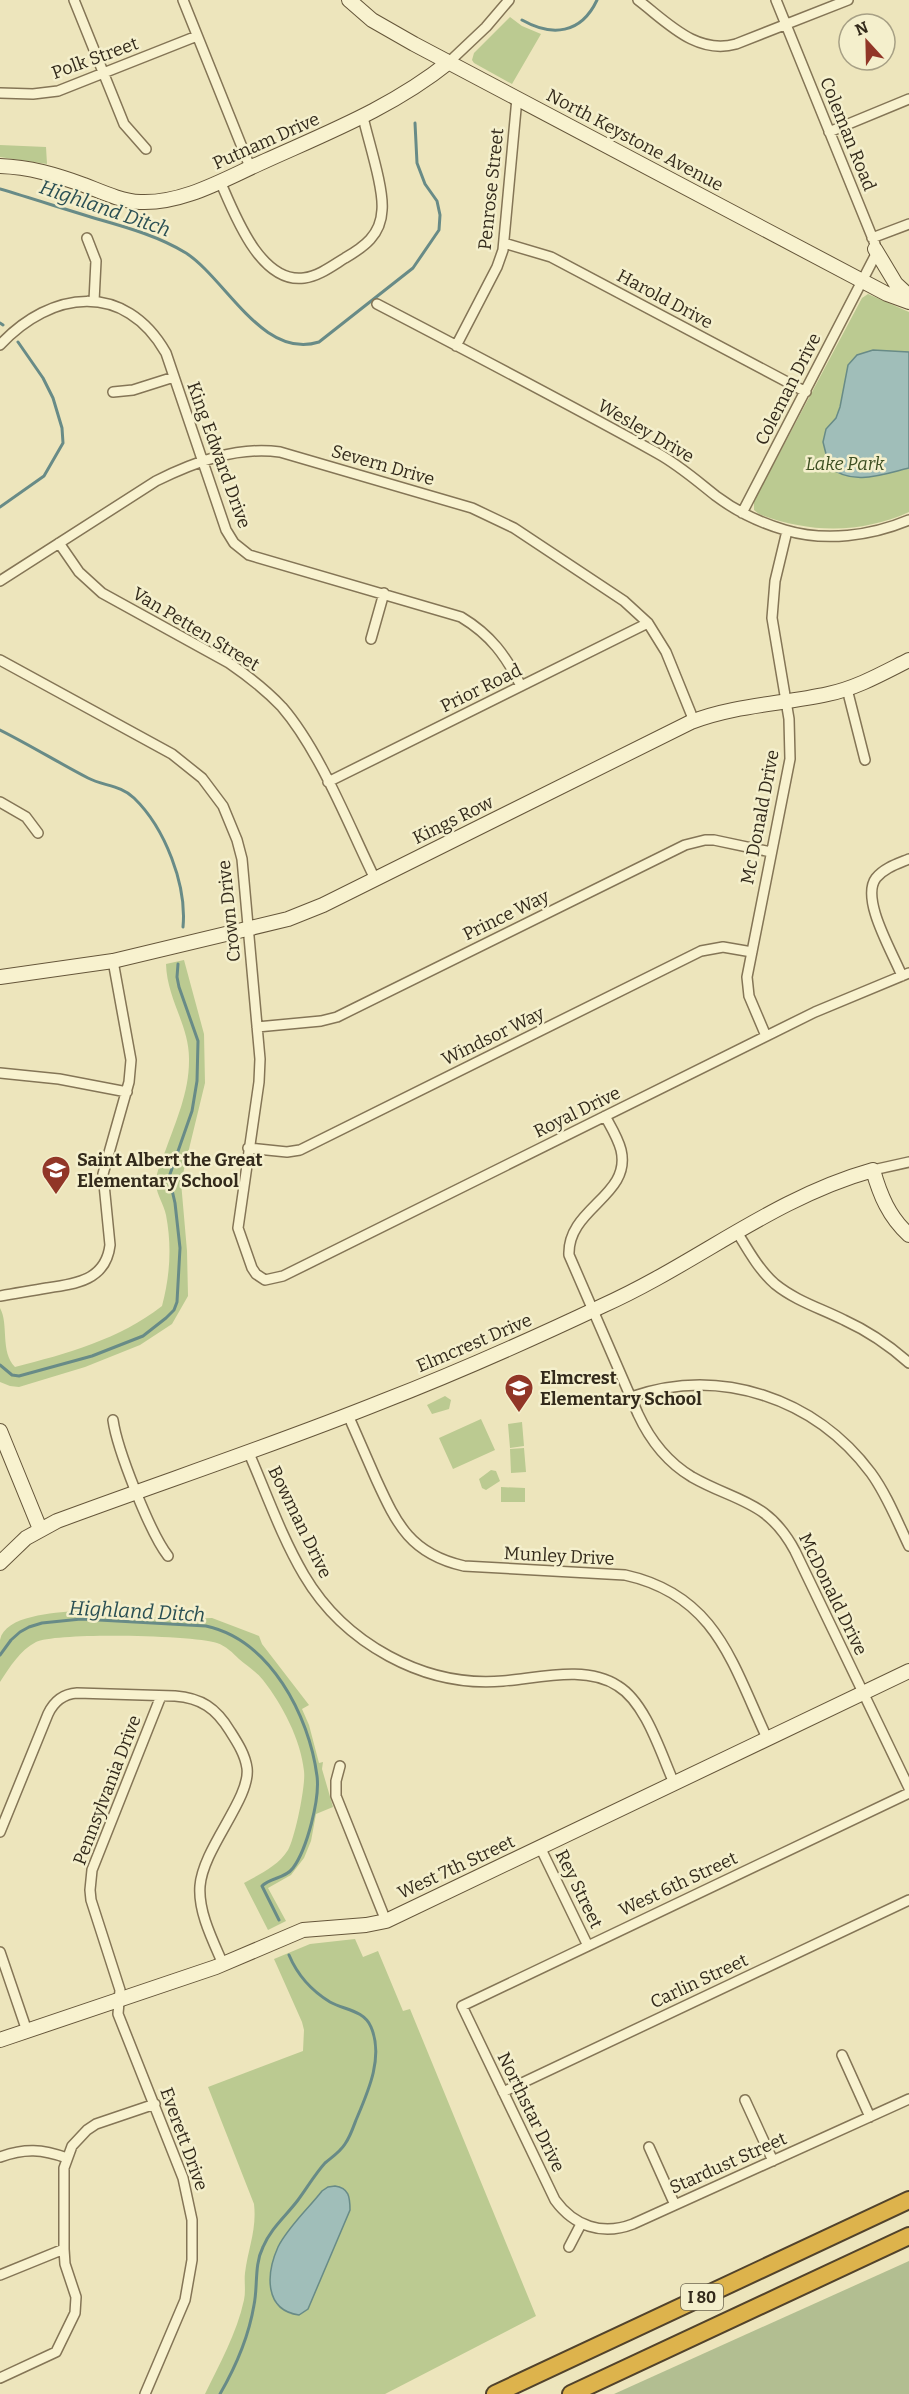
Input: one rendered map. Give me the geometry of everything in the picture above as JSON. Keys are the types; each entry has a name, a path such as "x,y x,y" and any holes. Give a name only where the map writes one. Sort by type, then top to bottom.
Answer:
{"highway":[{"name":"I 80","path":"495,2394 909,2200"},
{"name":"I 80","path":"571,2394 909,2236"}],"street":[{"path":"74,0 124,124 146,149"},
{"path":"183,0 250,167"},
{"name":"North Keystone Avenue","path":"349,0 379,24 448,62 887,294 909,302"},
{"name":"Putnam Drive","path":"0,166 41,171 110,196 140,202 171,200 220,181 363,117 409,91 448,62 486,27 509,0"},
{"path":"638,0 691,40 713,47 736,44 848,0"},
{"name":"Coleman Road","path":"776,0 874,243"},
{"name":"Polk Street","path":"0,93 51,92 104,74 197,36"},
{"name":"Penrose Street","path":"456,346 497,267 504,243 517,98"},
{"path":"829,132 909,99"},
{"path":"220,181 242,228 269,266 289,277 306,278 316,275 362,248 370,240 380,223 382,200 363,117"},
{"path":"874,243 909,224"},
{"path":"87,238 96,261 94,302"},
{"name":"Harold Drive","path":"504,243 551,257 806,392"},
{"path":"862,280 873,261 874,243"},
{"path":"874,243 896,284 909,296"},
{"name":"Coleman Drive","path":"742,513 862,280"},
{"name":"King Edward Drive","path":"0,345 25,322 53,307 66,303 94,302 126,311 148,328 166,353 226,530 240,549 249,555 447,612 474,625 498,646 521,686"},
{"name":"Wesley Drive","path":"377,304 660,454 742,513 787,531 842,536 885,529 909,520"},
{"path":"113,392 133,390 174,377"},
{"name":"Severn Drive","path":"0,581 156,481 234,452 250,450 280,453 472,508 523,534 624,601 648,623 666,652 694,721"},
{"name":"Mc Donald Drive","path":"766,1036 749,996 747,977 790,759 790,735 774,641 772,605 775,581 787,531"},
{"name":"Van Petten Street","path":"59,543 79,572 102,593 229,663 265,691 296,726 328,782 375,879"},
{"path":"371,639 384,593"},
{"name":"Prior Road","path":"328,782 648,623"},
{"name":"Crown Drive","path":"0,660 172,754 202,778 223,806 242,859 260,1069 238,1228 247,1256 261,1278"},
{"name":"Kings Row","path":"0,977 113,961 301,915 694,721 724,712 847,689 909,660"},
{"path":"847,689 865,760"},
{"path":"0,802 26,817 38,833"},
{"name":"Prince Way","path":"257,1028 337,1017 686,845 714,840 771,852"},
{"path":"906,974 873,909 870,892 875,879 882,873 909,859"},
{"name":"Windsor Way","path":"248,1149 286,1152 300,1150 701,951 723,947 752,952"},
{"path":"0,1296 82,1282 96,1274 106,1261 110,1245 103,1174 127,1092 132,1060 113,961"},
{"name":"Royal Drive","path":"261,1278 272,1280 283,1276 815,1012 906,974"},
{"path":"0,1073 77,1082 127,1092"},
{"name":"McDonald Drive","path":"605,1116 621,1152 620,1172 609,1191 578,1222 572,1232 569,1248 571,1261 645,1429 670,1461 693,1478 761,1510 783,1530 909,1788"},
{"name":"Elmcrest Drive","path":"0,1563 18,1544 40,1529 137,1491 348,1415 592,1311 644,1286 798,1197 831,1183 909,1162"},
{"path":"873,1170 884,1203 900,1227 909,1235"},
{"path":"737,1232 757,1263 775,1283 795,1298 870,1334 909,1363"},
{"path":"631,1397 671,1386 713,1385 748,1390 799,1409 830,1430 859,1459 882,1490 909,1546"},
{"name":"Munley Drive","path":"348,1415 391,1512 400,1528 414,1543 442,1560 464,1566 624,1575 672,1592 693,1607 718,1634 767,1738"},
{"path":"113,1420 117,1438 137,1491 158,1540 168,1556"},
{"path":"0,1431 40,1529"},
{"name":"Bowman Drive","path":"248,1451 304,1575 336,1616 365,1641 413,1667 462,1680 495,1682 578,1674 600,1676 609,1680 626,1691 639,1708 674,1783"},
{"name":"West 7th Street","path":"0,2040 223,1964 303,1930 366,1925 386,1921 909,1671"},
{"path":"0,1832 48,1714 57,1700 64,1695 78,1693 188,1697 205,1703 224,1721 247,1766 244,1788 208,1856 200,1887 202,1907 223,1964"},
{"name":"Pennsylvania Drive","path":"118,2000 119,1985 94,1910 90,1880 161,1696"},
{"path":"340,1766 336,1781 336,1796 386,1921"},
{"name":"West 6th Street","path":"462,2006 909,1793"},
{"name":"Rey Street","path":"540,1847 588,1946"},
{"name":"Carlin Street","path":"503,2092 909,1900"},
{"path":"0,1952 27,2031"},
{"name":"Everett Drive","path":"118,2000 118,2014 183,2178 190,2209 193,2241 189,2281 184,2300 145,2394"},
{"name":"Northstar Drive","path":"462,2006 555,2200 571,2218 581,2224"},
{"path":"842,2055 870,2117"},
{"name":"Stardust Street","path":"581,2224 592,2228 615,2230 633,2224 909,2099"},
{"path":"745,2100 773,2161"},
{"path":"0,2378 49,2356 61,2346 77,2306 65,2264 64,2176 67,2158 79,2137 96,2124 155,2104"},
{"path":"649,2146 675,2205"},
{"path":"0,2157 30,2149 42,2150 67,2158"},
{"path":"569,2247 581,2224"},
{"path":"0,2275 64,2249"}],"green space":[{"path":"510,17 522,26 541,34 512,84 472,60 474,53"},
{"path":"0,145 46,147 47,164 0,157"},
{"name":"Lake Park","path":"868,294 909,312 909,512 872,524 834,528 796,525 759,514 754,510 754,501 862,298"},
{"path":"184,960 204,1034 205,1083 181,1182 188,1296 172,1324 140,1345 85,1367 19,1387 0,1382 0,1308 8,1354 15,1367 92,1344 128,1328 162,1306 167,1283 169,1238 166,1215 156,1181 178,1117 189,1061 186,1036 170,989 166,964"},
{"path":"445,1396 451,1400 449,1409 432,1414 427,1405"},
{"path":"481,1419 495,1450 453,1469 439,1438"},
{"path":"522,1422 524,1446 510,1448 508,1424"},
{"path":"524,1448 526,1472 511,1473 510,1449"},
{"path":"491,1470 496,1471 500,1481 486,1490 482,1488 479,1479"},
{"path":"501,1487 525,1488 525,1502 501,1502"},
{"path":"75,1611 178,1619 212,1618 259,1636 262,1644 309,1705 302,1709 309,1725 319,1763 323,1762 322,1769 333,1807 316,1814 311,1841 304,1858 291,1875 268,1888 286,1921 268,1930 244,1883 274,1865 288,1850 297,1823 303,1788 304,1771 295,1735 284,1711 270,1690 258,1674 220,1644 204,1640 155,1637 70,1637 36,1642 20,1654 0,1682 0,1640 11,1625 32,1617"},
{"path":"355,1939 363,1957 378,1951 403,2011 410,2009 536,2316 385,2394 205,2394 241,2312 245,2297 245,2273 255,2213 254,2204 208,2087 303,2051 302,2022 274,1959 310,1944","holes":["322,2191 291,2314 276,2304 273,2271 283,2242"]},
{"path":"909,2261 909,2394 614,2394"}],"water":[{"path":"873,350 909,352 909,468 879,476 847,476 829,466 823,442 826,429 836,418 840,407 848,365 857,355"},
{"path":"335,2186 348,2194 350,2210 308,2309 299,2315 288,2312 279,2306 271,2289 271,2268 274,2257 287,2232 322,2191"}],"waterway":[{"name":"Highland Ditch","path":"522,20 544,29 565,29 583,20 597,0"},
{"name":"Highland Ditch","path":"0,189 166,242 201,265 263,329 280,339 299,344 319,342 413,268 439,230 440,215 437,201 425,184 417,163 415,123"},
{"name":"Highland Ditch","path":"0,507 44,476 63,443 62,428 53,398 43,378 18,342"},
{"name":"Highland Ditch","path":"0,730 88,778 118,788 134,798 155,825 172,858 181,893 183,927"},
{"name":"Highland Ditch","path":"0,1365 12,1375 19,1376 92,1356 143,1336 174,1310 177,1302 180,1248 175,1203 169,1177 192,1111 197,1081 198,1041 179,987 178,964"},
{"name":"Highland Ditch","path":"0,1655 11,1640 29,1627 42,1623 81,1619 206,1626 229,1634 249,1647 267,1664 295,1705 313,1753 317,1776 316,1797 308,1837 298,1860 290,1872 262,1886 279,1920"},
{"path":"220,2394 249,2328 255,2298 258,2261 266,2240 321,2167 341,2150 347,2141 369,2086 375,2062 375,2038 368,2021 359,2014 330,2002 317,1993 306,1982 289,1955"}],"place":[{"name":"Saint Albert the Great Elementary School","path":"56,1196"},
{"name":"Elmcrest Elementary School","path":"519,1414"}]}
